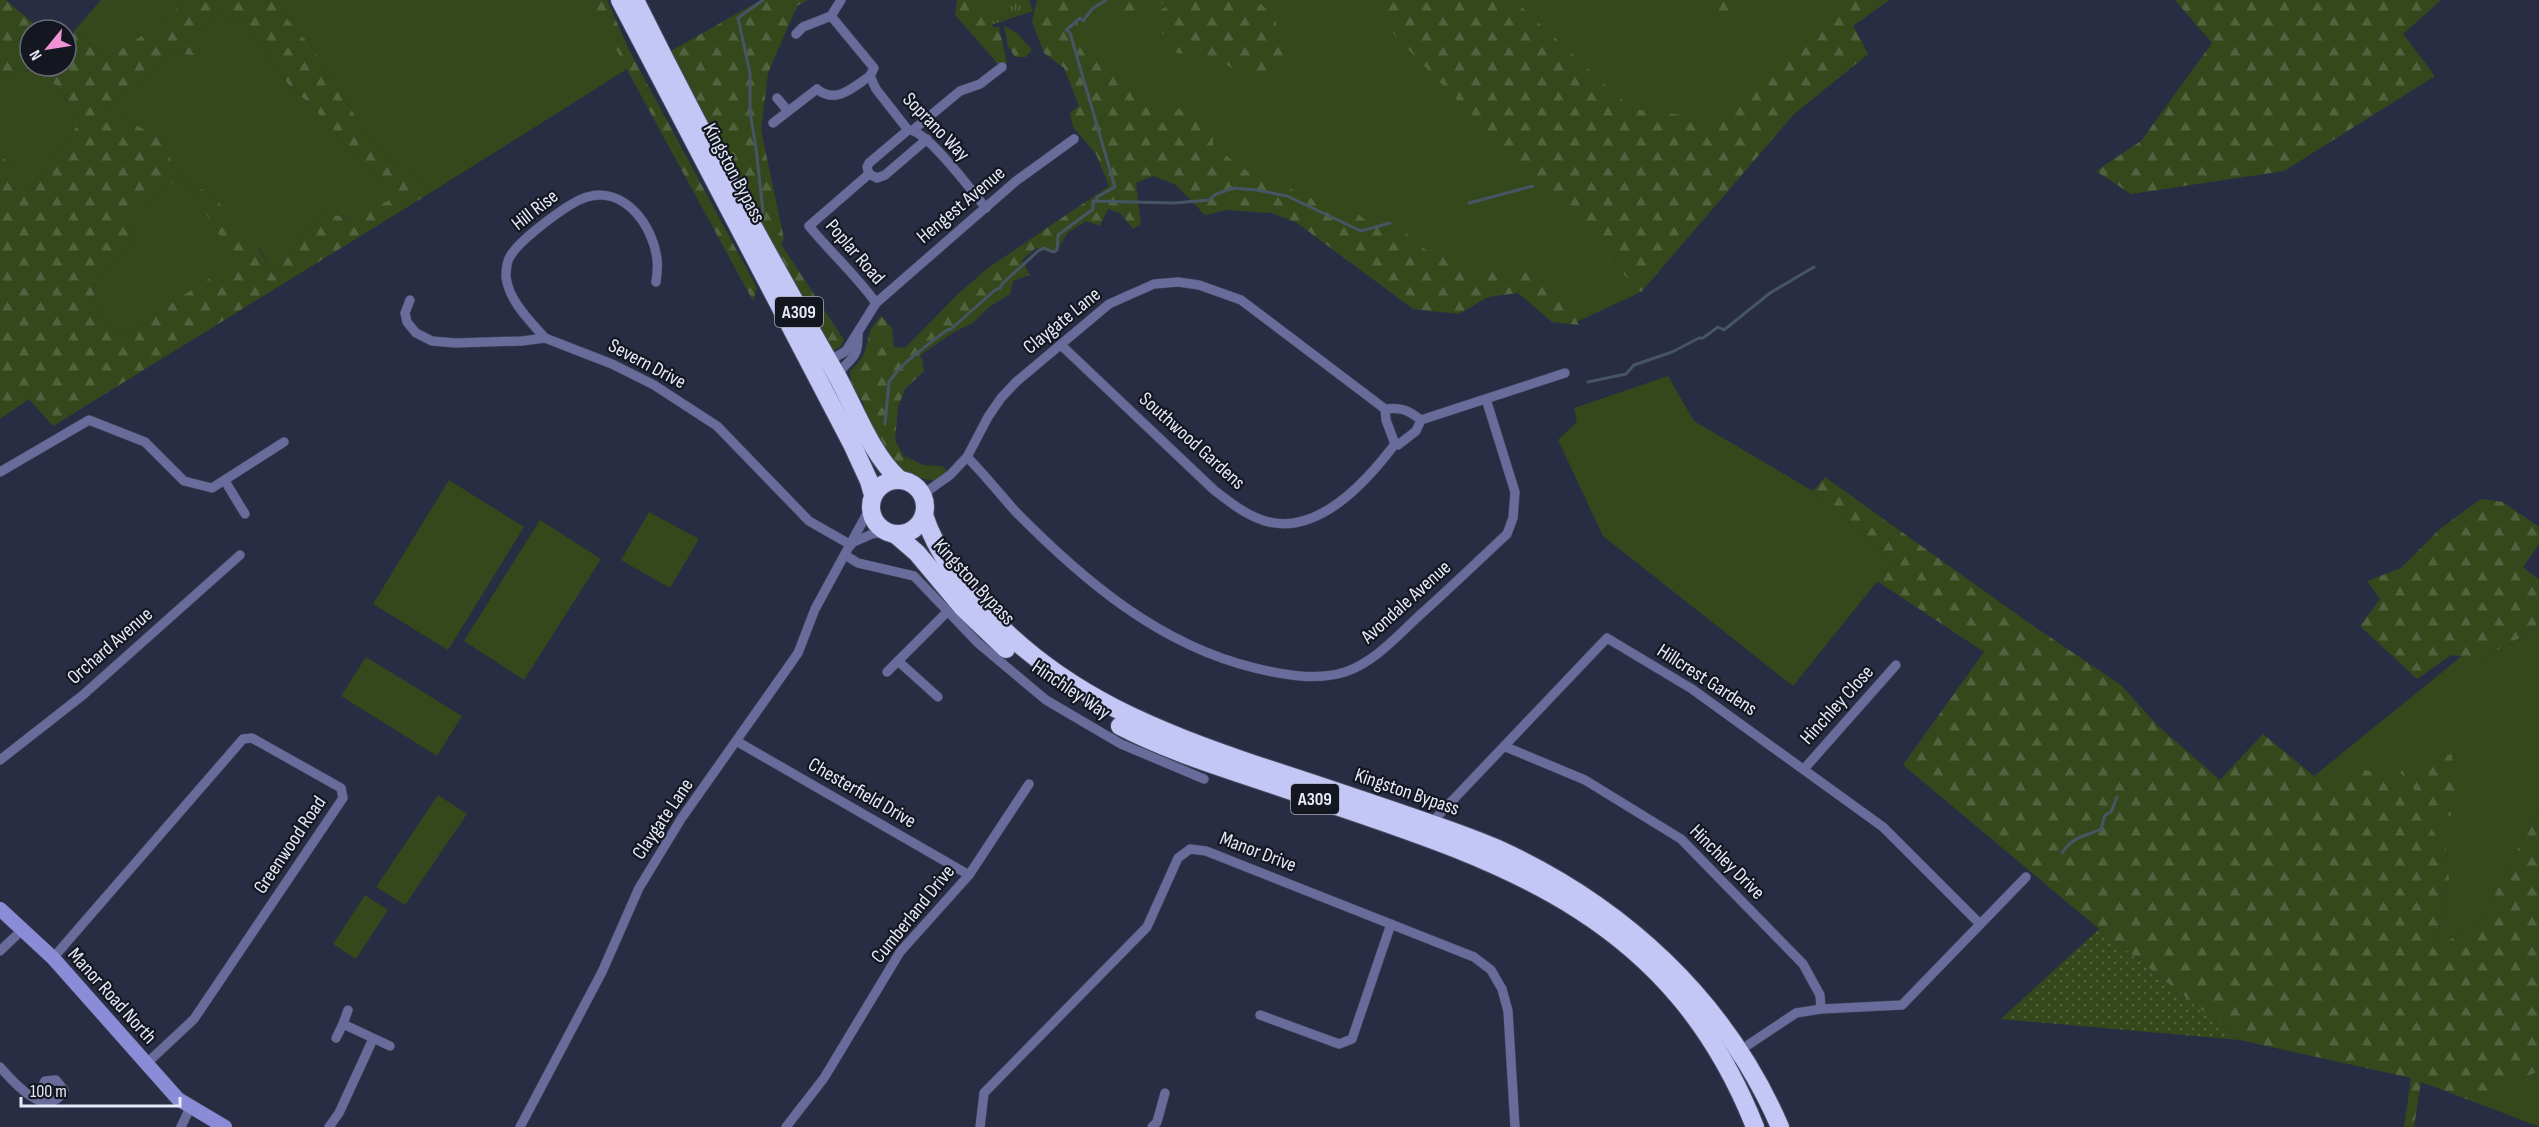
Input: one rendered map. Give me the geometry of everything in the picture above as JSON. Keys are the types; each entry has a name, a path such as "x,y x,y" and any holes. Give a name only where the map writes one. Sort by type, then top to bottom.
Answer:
{"highway":[{"name":"Kingston Bypass","path":"620,0 844,429 869,481 871,502"},
{"name":"Kingston Bypass","path":"635,0 706,140 881,459 899,479"},
{"path":"899,479 910,482 922,495 924,515 911,531 890,533 874,521 871,502 880,485 899,479"},
{"name":"Kingston Bypass","path":"924,515 931,537 969,595 1007,635 1078,690 1115,710 1169,733 1496,848 1545,872 1589,898 1621,922 1688,985 1742,1052 1767,1097 1780,1127"},
{"name":"Kingston Bypass","path":"890,533 917,553 963,608 1016,658 1067,696 1123,727 1216,766 1448,845 1511,871 1578,907 1627,943 1652,966 1702,1026 1728,1069 1755,1127"},
{"path":"1742,1052 1749,1079 1768,1127"}],"street":[{"path":"796,34 803,27 831,16 841,0"},
{"name":"Soprano Way","path":"831,16 874,68 870,76 876,89 910,130 927,139 986,208"},
{"path":"910,130 960,91 980,84 1002,66"},
{"path":"773,123 817,89 831,97 842,95 870,76"},
{"path":"777,98 788,111"},
{"name":"Poplar Road","path":"910,130 869,162 867,167 869,174 877,178 885,175 927,139"},
{"name":"Hengest Avenue","path":"876,303 1016,181 1074,139"},
{"name":"Poplar Road","path":"828,361 846,351 876,303 846,265 832,255 809,226 869,174"},
{"name":"Hill Rise","path":"545,338 513,298 506,276 508,257 517,246 571,204 589,196 606,196 624,202 641,216 652,239 657,259 656,282"},
{"name":"Claygate Lane","path":"922,495 950,475 967,456 1001,398 1016,382 1121,297 1154,284 1178,282 1199,285 1241,300 1385,409 1399,407 1409,410 1421,420"},
{"name":"Severn Drive","path":"410,300 405,313 407,322 416,333 432,340 456,343 545,338 612,364 654,385 717,426 809,521 852,543"},
{"path":"838,377 843,365 852,358 857,350 859,327"},
{"name":"Southwood Gardens","path":"1061,345 1214,490 1237,507 1269,522 1289,524 1312,520 1331,508 1379,465 1395,444"},
{"path":"828,361 820,370 837,405 844,429"},
{"path":"1385,409 1386,420 1395,444 1403,443 1416,431 1421,420 1565,373"},
{"name":"Avondale Avenue","path":"967,456 1014,509 1069,565 1115,601 1164,632 1232,663 1299,677 1323,676 1345,672 1374,656 1507,534 1513,518 1515,492 1486,399"},
{"path":"0,472 89,420 145,442 184,481 212,488 284,442"},
{"path":"225,481 245,514"},
{"name":"Claygate Lane","path":"520,1127 602,972 639,888 681,819 738,742 798,653 815,609 852,543 871,502"},
{"path":"852,543 872,534 890,533"},
{"name":"Orchard Avenue","path":"0,760 82,695 240,555"},
{"name":"Hinchley Way","path":"845,555 858,563 914,576 978,643 1046,700 1121,744 1204,779"},
{"path":"887,672 948,611"},
{"name":"Hillcrest Gardens","path":"1431,824 1607,638 1692,689 1883,828 1979,923"},
{"path":"898,661 938,697"},
{"name":"Hinchley Close","path":"1804,769 1896,666"},
{"name":"Greenwood Road","path":"53,958 243,740 252,738 341,788 343,798 194,1019 146,1064"},
{"name":"Chesterfield Drive","path":"738,742 969,874"},
{"name":"Hinchley Drive","path":"1506,747 1585,780 1681,839 1803,964 1820,994 1821,1009"},
{"name":"Cumberland Drive","path":"786,1127 824,1078 900,952 969,874 1029,784"},
{"name":"Manor Drive","path":"980,1127 984,1093 1147,927 1178,858 1190,849 1206,851 1474,957 1491,970 1502,989 1508,1011 1515,1127"},
{"path":"1728,1069 1733,1055 1742,1052 1796,1013 1821,1009 1902,1005 2026,877"},
{"name":"Manor Road North","path":"0,909 53,958 178,1099 225,1127"},
{"path":"1260,1015 1339,1044 1352,1039 1391,924"},
{"path":"0,951 23,929"},
{"path":"336,1038 348,1010"},
{"path":"343,1024 390,1046"},
{"path":"329,1127 339,1113 373,1039"},
{"path":"0,1067 18,1088 36,1099"},
{"path":"1152,1127 1157,1122 1165,1093"},
{"path":"181,1127 190,1108"}],"green space":[{"path":"0,0 6,0 27,18 18,18 18,72 3,74 0,81"},
{"path":"101,0 184,0 166,21 106,58 78,34 78,26"},
{"path":"184,0 271,0 315,51 364,130 430,193 53,426 29,399 0,419 0,154 30,187 81,121 50,78 78,78 78,34 106,58 166,21","holes":["215,14 245,22 291,88 309,103 394,198 355,217 319,214 273,275 258,247 250,251 218,201 175,170 162,139 107,109 174,53 198,56 203,32","178,179 199,203 236,261 124,334 99,320 93,286 130,246 136,211"]},
{"path":"271,0 592,0 627,69 430,193 364,130 315,51"},
{"path":"592,0 607,0 629,50 757,288 753,301 619,55"},
{"path":"761,0 808,0 797,6 768,73 761,130 784,239 781,244 844,340 840,347 834,350 827,346 669,52"},
{"path":"957,0 982,0 993,27 999,27 1007,63 998,64 955,15"},
{"path":"982,0 1029,0 1033,11 991,25"},
{"path":"1037,0 1072,0 1078,24 1074,29 1076,36 1085,40 1113,72 1160,106 1196,111 1213,134 1213,146 1247,171 1341,213 1353,210 1369,223 1398,226 1427,251 1448,245 1466,272 1514,265 1563,298 1579,325 1552,322 1518,293 1488,297 1459,314 1413,309 1297,223 1272,213 1226,210 1205,215 1176,185 1153,176 1136,183 1141,224 1133,229 1120,213 1108,209 1100,226 1086,221 1067,233 1056,253 1036,248 1022,260 1030,275 1013,281 1010,294 989,307 973,323 954,332 919,356 922,358 924,371 905,389 898,407 895,440 907,462 899,468 888,457 867,419 863,402 851,383 850,371 863,357 873,326 881,316 892,328 894,347 905,348 959,293 988,268 1109,186 1096,154 1073,127 1070,113 1079,106 1064,68 1044,53 1032,22"},
{"path":"1055,0 1855,0 1853,26 1868,54 1794,114 1641,292 1572,324 1530,279 1427,309 1286,194 1224,198 1078,40"},
{"path":"1125,0 1169,0 1123,24 1116,20"},
{"path":"1178,0 1205,0 1210,7 1213,0 1256,0 1275,16 1279,44 1289,56 1286,69 1253,84 1218,60 1198,53 1179,54 1170,49 1167,36 1151,27 1157,12"},
{"path":"1361,0 1514,0 1632,109 1692,116 1716,125 1850,0 1889,0 1853,26 1868,54 1794,114 1641,292"},
{"path":"1704,0 1745,0 1717,17"},
{"path":"2175,0 2441,0 2403,34 2435,76 2284,171 2131,194 2096,171 2141,141 2212,43"},
{"path":"215,14 245,22 291,88 309,103 395,199 355,217 319,214 273,275 259,247 250,252 218,201 175,170 162,139 107,109 174,53 198,56 203,32"},
{"path":"1004,26 1017,33 1032,50 1026,57 1015,57 1008,46"},
{"path":"18,72 18,78 50,78 81,121 30,187 0,154 0,81 3,74"},
{"path":"178,179 199,203 237,261 124,334 99,320 93,286 130,246 136,211"},
{"path":"1668,376 1694,421 1813,491 1892,563 1793,686 1603,536 1558,440 1577,422 1574,408"},
{"path":"905,456 923,465 942,466 947,471 937,481 914,477 899,468 907,462"},
{"path":"1825,477 2029,623 2121,685 2158,726 2220,780 2263,734 2326,786 2347,768 2380,772 2401,791 2446,848 2449,879 2435,949 2482,920 2539,808 2539,1071 2521,1079 2499,1082 2493,1109 2421,1082 2414,1127 2404,1127 2411,1078 2240,1040 2099,929 1903,765 1984,652 1877,581 1892,563 1813,491"},
{"path":"449,480 524,527 448,650 373,604"},
{"path":"2481,499 2503,502 2539,527 2539,544 2523,567 2539,580 2539,619 2533,631 2480,659 2451,655 2417,679 2360,626 2380,599 2367,581 2401,568 2441,528"},
{"path":"649,512 699,539 670,588 621,560"},
{"path":"540,520 601,559 524,680 464,641"},
{"path":"2539,619 2539,808 2482,920 2435,949 2449,879 2446,848 2380,772 2366,771 2326,786 2314,776 2462,656 2480,659 2533,631"},
{"path":"366,657 462,716 437,756 341,696"},
{"path":"2452,754 2455,787 2451,816 2433,813 2400,772 2410,765"},
{"path":"438,795 467,814 405,905 376,887"},
{"path":"365,895 388,910 356,959 333,944"},
{"path":"2099,929 2240,1040 2001,1019"},
{"path":"2539,1071 2539,1127 2493,1109 2498,1081 2521,1079"}],"waterway":[{"path":"763,0 738,18 750,73 750,112 763,212"},
{"path":"1096,201 1097,197 1115,187 1070,33 1066,30 1080,18 1083,21 1092,9 1106,0"},
{"path":"1469,203 1533,186"},
{"path":"885,424 889,382 901,367 1000,288 1038,251 1044,248 1053,252 1057,250 1058,235 1093,209 1093,201 1174,203 1209,200 1216,194 1234,188 1287,196 1361,231 1390,223"},
{"path":"1588,382 1626,374 1634,365 1703,338 1718,327 1724,330 1770,293 1814,267"},
{"path":"2062,853 2075,840 2101,829 2105,815 2111,812 2117,797"}]}
